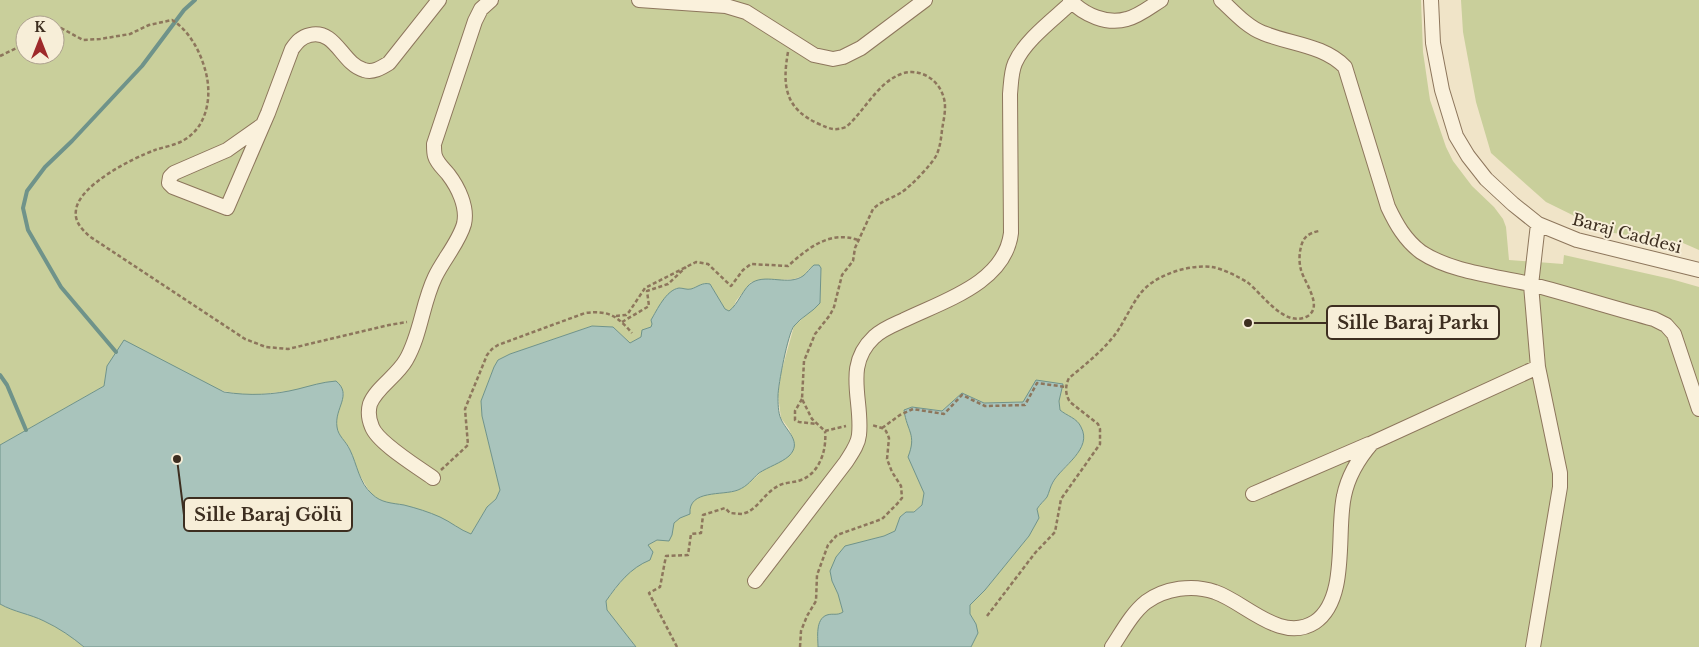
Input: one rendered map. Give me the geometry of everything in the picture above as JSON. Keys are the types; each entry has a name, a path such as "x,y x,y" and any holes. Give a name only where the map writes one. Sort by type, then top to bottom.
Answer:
{"street":[{"path":"261,126 227,150 174,173 170,177 169,183 172,187 227,208 268,113 292,49 298,41 315,34 324,36 332,41 355,66 363,70 372,71 389,63 439,0"},
{"path":"433,478 395,451 372,428 369,415 370,404 376,394 398,372 405,362 418,335 434,278 464,224 462,203 457,189 434,156 434,144 475,21 481,9 491,0"},
{"path":"639,0 736,8 746,12 814,56 823,58 843,57 861,48 925,0"},
{"path":"755,581 846,462 859,437 856,370 860,357 873,338 882,331 982,281 1005,253 1010,233 1010,94 1015,63 1029,44 1071,1 1085,13 1111,21 1127,19 1161,0"},
{"path":"1221,0 1252,27 1262,33 1326,53 1336,58 1345,67 1388,207 1396,224 1407,239 1421,251 1437,261 1531,285 1666,325 1674,334 1699,409"},
{"name":"Baraj Caddesi","path":"1431,0 1433,43 1442,90 1456,136 1468,156 1486,179 1538,224 1577,240 1699,270"},
{"path":"1533,647 1560,487 1560,473 1538,367 1531,285 1538,224"},
{"path":"1253,494 1372,443 1538,367"},
{"path":"1112,647 1145,603 1161,593 1182,588 1199,588 1216,592 1267,621 1282,627 1300,628 1315,622 1327,611 1334,594 1337,577 1340,519 1344,495 1357,460 1372,443"}],"path":[{"path":"65,30 82,40 100,39 130,34 149,25 172,20 180,25 202,56 209,82 208,107 197,129 184,141 133,159 94,185 80,198 76,211 78,224 89,236 245,339 266,347 288,349 390,325 422,320"},
{"path":"677,647 649,593 660,587 666,556 688,555 690,534 702,533 703,515 725,508 730,513 742,514 748,512 778,486 801,480 814,470 826,447 825,431 807,412 802,398 803,370 807,351 815,334 834,307 842,275 853,261 859,240 873,209 909,186 932,161 940,146 945,106 943,97 933,80 924,74 916,72 899,75 884,85 846,127 839,130 831,130 802,115 795,109 786,90 786,73 791,41"},
{"path":"0,56 15,49"},
{"path":"987,616 1035,553 1054,532 1061,499 1100,444 1098,424 1070,402 1067,397 1066,387 1069,378 1113,337 1142,292 1163,278 1181,270 1213,267 1246,281 1270,305 1280,312 1297,318 1305,317 1311,313 1314,305 1312,295 1300,268 1299,256 1304,238 1310,233 1319,231"},
{"path":"433,478 468,445 465,409 487,355 498,345 585,313 597,312 614,316 626,315 645,288 690,264 702,262 708,264 731,286 743,270 751,264 788,266 806,250 826,239 849,237 859,240"},
{"path":"622,322 649,306 647,291 668,284 690,264"},
{"path":"614,316 632,333"},
{"path":"882,428 912,409 944,414 962,396 985,406 1024,405 1037,383 1066,387"},
{"path":"802,398 795,411 795,420 818,425"},
{"path":"800,647 801,631 816,600 817,575 828,545 837,535 882,519 902,498 901,486 892,472 887,459 889,438 882,428 870,424 859,424 825,431"}],"green space":[{"path":"0,0 1421,0 1423,52 1430,100 1446,147 1453,161 1472,186 1494,207 1503,219 1506,227 1509,260 1563,264 1564,255 1699,287 1699,647 971,647 978,633 976,624 970,614 970,605 985,590 1029,536 1039,518 1037,509 1047,497 1057,477 1080,450 1084,435 1077,422 1060,410 1059,401 984,403 962,393 942,411 912,407 908,426 912,435 913,445 908,457 924,493 922,505 913,512 906,512 900,517 895,531 865,541 832,581 843,612 840,615 827,615 818,638 818,647 636,647 607,610 606,601 637,565 652,556 648,545 672,535 674,523 689,514 690,506 700,497 736,491 749,483 793,439 781,418 778,395 781,373 794,326 820,303 821,268 810,268 803,276 794,279 751,282 729,311 725,309 710,284 702,284 690,289 679,288 667,297 656,311 651,320 651,327 646,329 641,337 630,343 613,327 592,326 510,354 498,360 481,401 482,416 500,490 496,499 487,507 471,534 441,518 403,505 382,502 371,494 359,474 349,447 340,436 336,426 338,411 344,393 296,390 254,395 238,394 107,366 104,386 0,445"},
{"path":"1461,0 1699,0 1699,250 1683,243 1607,232 1546,202 1491,153 1476,102 1463,32"},
{"path":"0,604 50,624 84,647 0,647"}],"water":[{"path":"814,265 819,265 821,268 820,303 794,326 789,338 778,390 779,414 794,441 793,451 789,456 759,473 738,490 700,497 691,506 690,514 674,523 669,541 657,540 648,545 653,552 650,560 630,572 606,601 607,610 636,647 84,647 50,624 0,604 0,445 104,386 107,366 124,340 224,392 271,394 336,381 343,391 337,427 340,436 350,450 361,479 368,490 375,497 383,501 431,513 471,534 487,507 496,499 500,490 482,416 481,401 498,360 510,354 592,326 613,327 630,343 641,337 642,330 651,327 651,320 659,306 666,296 674,290 679,288 690,289 702,284 710,284 725,309 729,311 753,282 765,279 797,279"},
{"path":"1036,380 1063,384 1059,401 1060,410 1079,424 1084,435 1083,443 1075,457 1057,476 1047,497 1037,509 1039,518 1029,536 985,590 970,605 970,614 976,624 978,633 971,647 818,647 818,629 823,617 843,612 830,571 836,557 845,546 884,536 895,531 900,517 906,512 914,512 922,505 924,493 908,457 912,443 904,410 912,407 942,411 962,393 984,403 1023,402"}],"waterway":[{"path":"116,352 61,287 28,230 23,208 27,191 45,167 142,66 184,10 195,0"},
{"path":"0,375 7,385 26,430"}],"place":[{"name":"Sille Baraj Parkı","path":"1248,323"},
{"name":"Sille Baraj Gölü","path":"177,459"}]}
